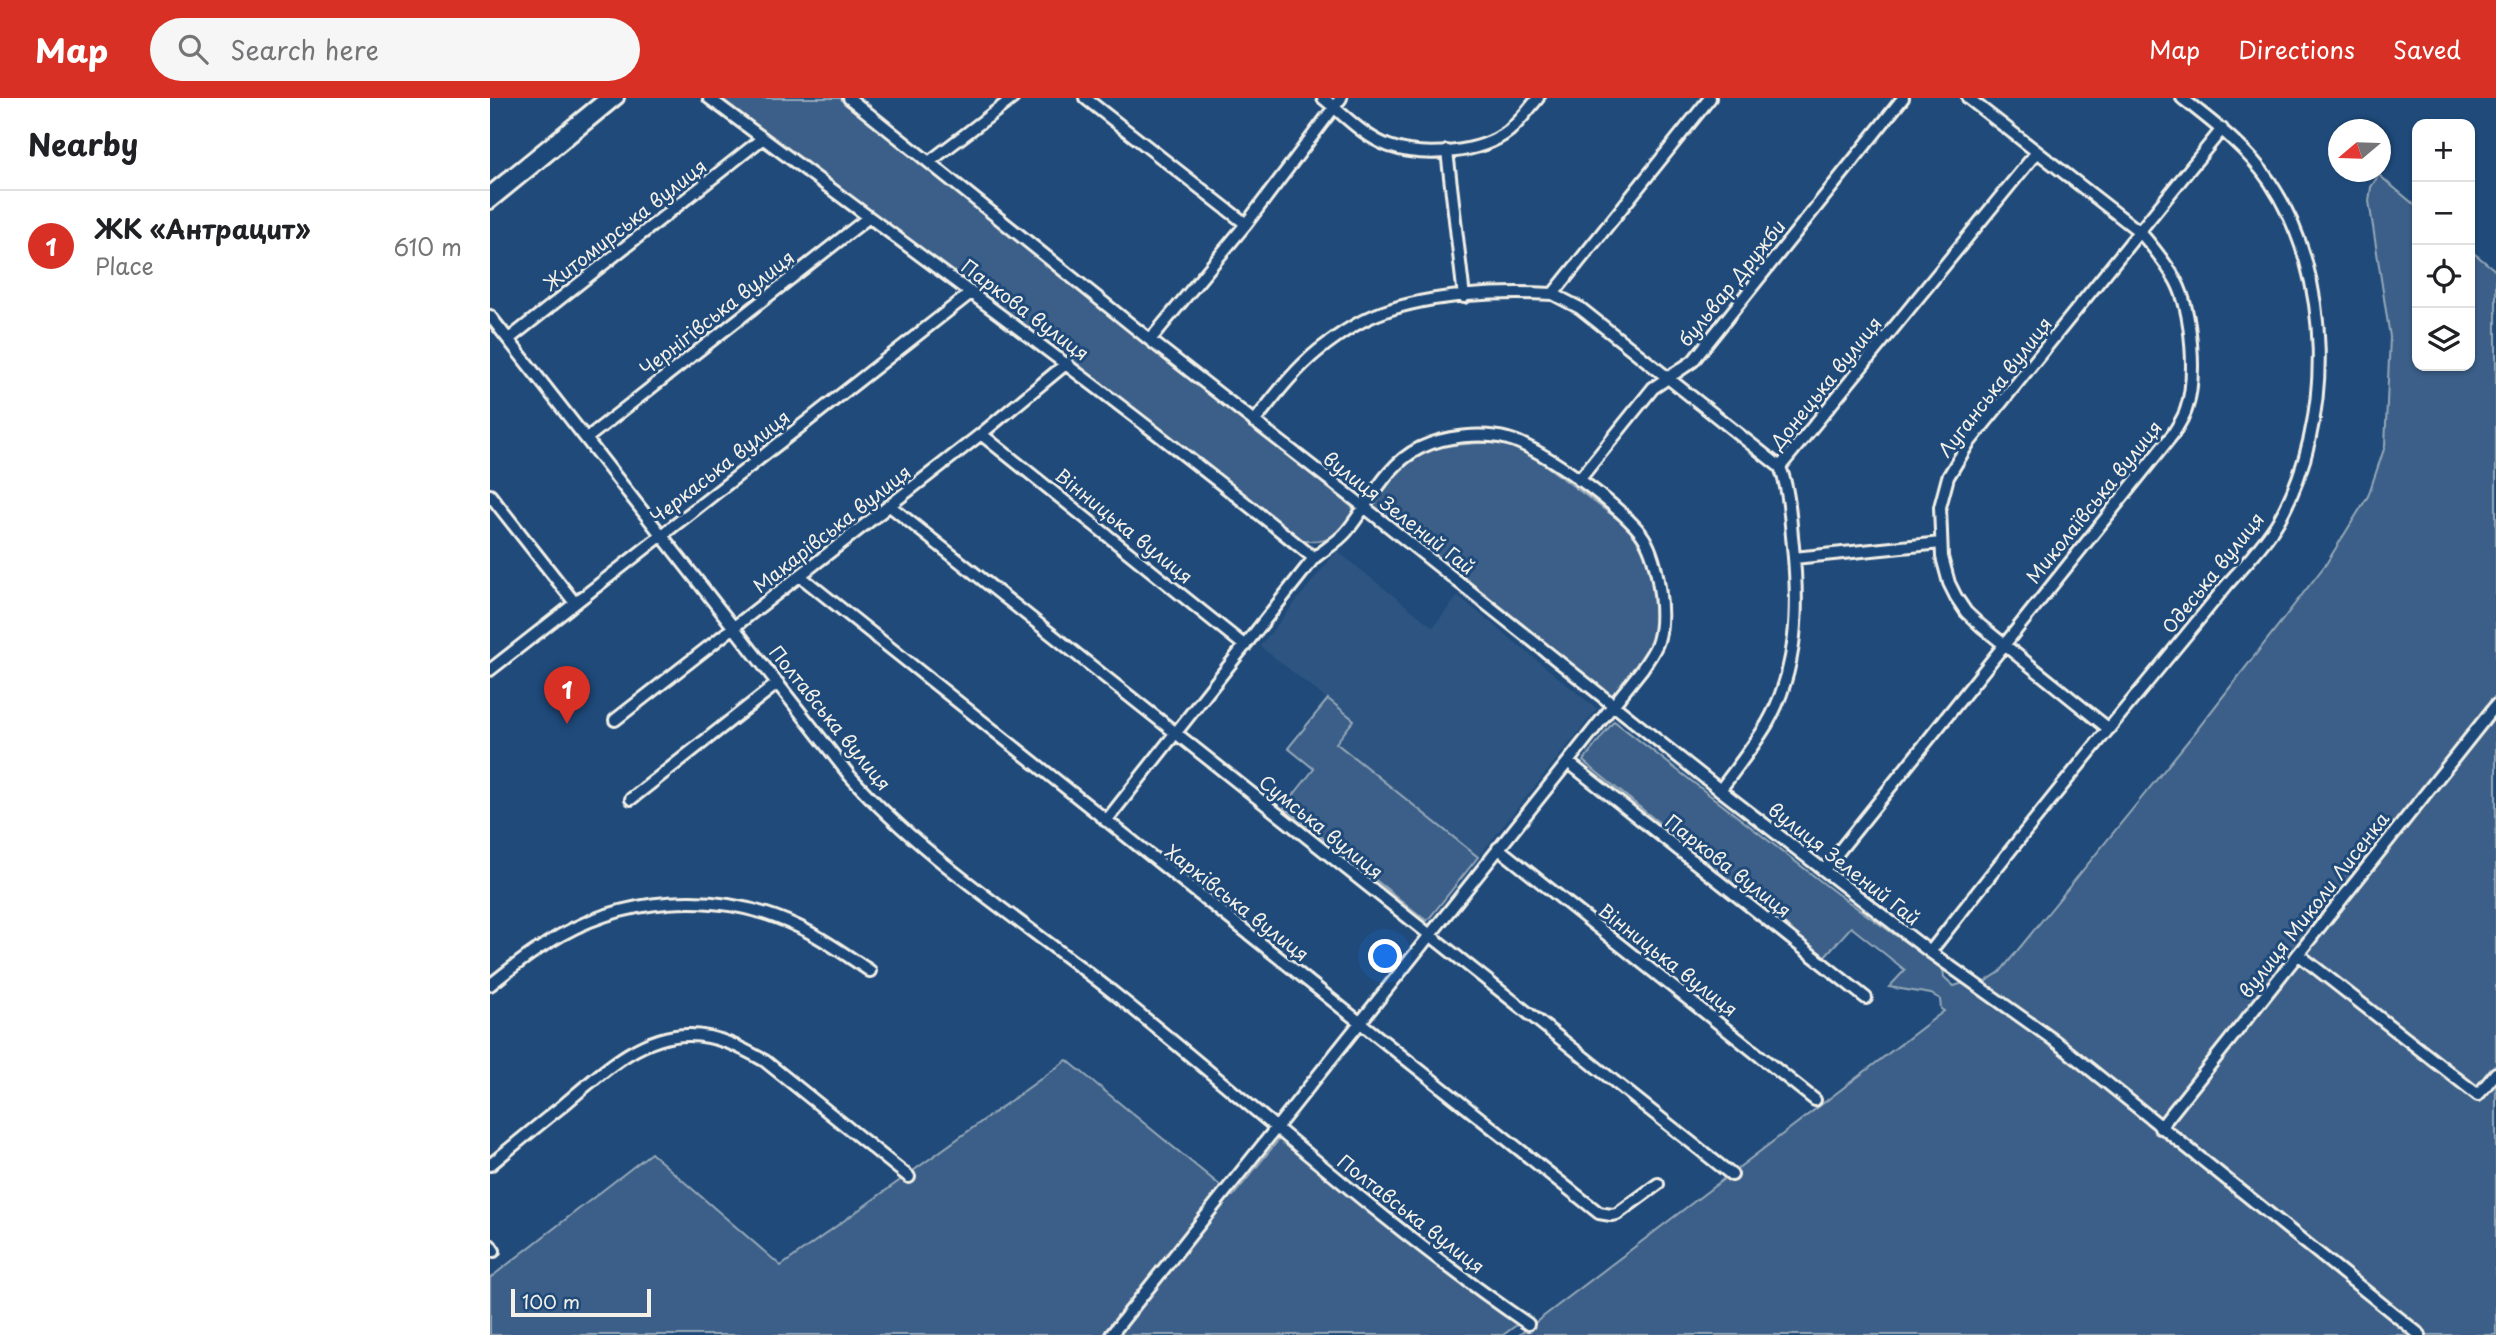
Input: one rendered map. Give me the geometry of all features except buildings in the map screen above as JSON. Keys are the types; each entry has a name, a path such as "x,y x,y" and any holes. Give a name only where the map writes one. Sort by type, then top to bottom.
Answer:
{"street":[{"path":"490,192 605,98"},
{"path":"490,203 618,98"},
{"name":"Паркова вулиця","path":"709,98 1067,363 1190,457 1314,558"},
{"name":"вулиця Зелений Гай","path":"849,98 1150,340 1720,790 1930,952 2055,1041 2420,1335"},
{"path":"929,162 1013,98"},
{"path":"1085,98 1245,224"},
{"path":"1323,98 1337,102 1367,134 1388,146 1409,150 1447,150 1491,142 1508,131 1538,98"},
{"path":"1553,294 1710,98"},
{"name":"бульвар Дружби","path":"1579,480 1653,388 1693,361 1903,98"},
{"name":"Миколаївська вулиця","path":"1824,870 2173,434 2186,412 2192,380 2186,317 2177,283 2157,252 2140,232 1968,98"},
{"name":"Одеська вулиця","path":"1930,952 2277,523 2305,462 2314,421 2319,368 2318,331 2301,247 2286,211 2269,181 2222,129 2182,98"},
{"path":"1150,340 1245,224 1337,102"},
{"name":"Луганська вулиця","path":"2109,729 1966,612 1944,569 1941,543 1942,499 1956,461 2222,129"},
{"name":"Житомирська вулиця","path":"509,340 763,138"},
{"path":"1447,150 1464,297"},
{"name":"Донецька вулиця","path":"1720,790 1768,723 1787,678 1793,654 1794,558 1787,492 1780,467 2037,152"},
{"name":"Чернігівська вулиця","path":"587,438 869,217"},
{"name":"Черкаська вулиця","path":"490,670 972,292"},
{"path":"1254,422 1298,369 1317,352 1347,331 1392,309 1420,302 1464,297 1526,292 1553,294 1580,308 1780,467"},
{"name":"Полтавська вулиця","path":"490,316 850,776 890,818 1115,995 1275,1128 1483,1293 1528,1324"},
{"name":"Макарівська вулиця","path":"615,720 890,506 1067,363"},
{"name":"Вінницька вулиця","path":"981,434 1245,646"},
{"path":"1106,821 1314,558 1343,536 1392,469 1419,449 1436,443 1478,436 1509,439 1522,444 1579,480 1633,524 1653,555 1660,615 1658,642 1642,669 1111,1335"},
{"path":"490,495 494,509 575,603"},
{"name":"Сумська вулиця","path":"890,506 1732,1175"},
{"path":"1794,558 1941,543"},
{"name":"Харківська вулиця","path":"800,576 1599,1213 1611,1216 1617,1214 1658,1184"},
{"path":"631,799 778,683"},
{"name":"вулиця Миколи Лисенка","path":"2160,1128 2496,705"},
{"name":"Паркова вулиця","path":"1568,762 1866,998"},
{"name":"Вінницька вулиця","path":"1498,848 1815,1100"},
{"path":"490,985 547,943 569,931 624,910 650,904 687,901 707,901 748,908 795,925 833,945 870,971"},
{"path":"2298,954 2478,1095 2496,1073"},
{"path":"490,1164 627,1055 667,1038 689,1035 715,1039 743,1048 765,1061 909,1177"}],"shaded area":[{"path":"716,98 840,98 1352,507 1354,512 1330,538 1318,541 1300,540 1050,344"},
{"path":"2374,182 2387,182 2412,203 2412,371 2475,371 2475,254 2496,271 2496,1335 1519,1335 1944,1011 1941,1009 1940,999 1931,994 1889,987 1905,970 1851,927 1824,957 1583,761 1614,721 1836,893 1943,969 1944,977 1954,986 1966,982 1975,988 2000,972 2196,731 2326,564 2368,496 2385,446 2390,337 2369,201"},
{"path":"1506,442 1521,447 1628,527 1641,542 1650,563 1656,625 1651,648 1615,705 1363,506 1391,471 1416,455 1445,446"},
{"path":"1337,551 1433,627 1458,596 1597,709 1478,857 1335,743 1353,720 1260,646"},
{"path":"1328,699 1354,720 1336,743 1478,857 1427,921 1284,807 1314,769 1288,748"},
{"path":"1067,1060 1233,1196 1280,1138 1518,1324 1503,1335 490,1335 490,1278 651,1153 781,1266"}],"place":[{"name":"ЖК «Антрацит»","path":"567,724"}]}
